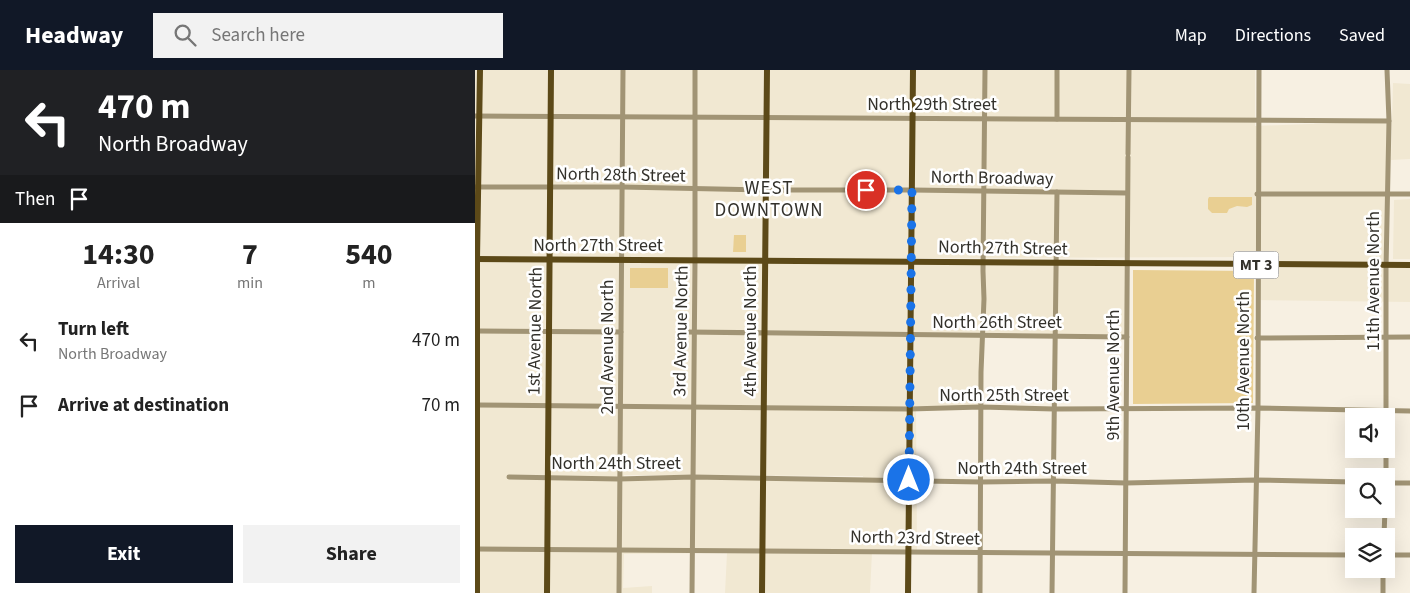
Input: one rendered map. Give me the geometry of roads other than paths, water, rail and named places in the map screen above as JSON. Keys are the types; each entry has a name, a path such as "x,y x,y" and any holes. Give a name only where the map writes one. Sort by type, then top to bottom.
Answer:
{"main road":[{"path":"477,593 478,332 476,259 478,116 481,70"},
{"name":"1st Avenue North","path":"547,593 551,70"},
{"name":"4th Avenue North","path":"762,593 767,70"},
{"path":"908,593 913,70"},
{"name":"North 27th Street","path":"476,259 1410,265"}],"street":[{"name":"2nd Avenue North","path":"619,593 623,70"},
{"name":"3rd Avenue North","path":"691,593 695,70"},
{"path":"979,593 981,407 984,336 985,70"},
{"path":"1057,70 1057,119"},
{"name":"9th Avenue North","path":"1125,593 1129,70"},
{"name":"10th Avenue North","path":"1254,593 1258,408 1257,120 1259,70"},
{"name":"11th Avenue North","path":"1387,70 1389,122 1386,265 1387,408"},
{"name":"North 29th Street","path":"478,116 1389,122"},
{"name":"North 28th Street","path":"477,187 623,187 766,190"},
{"name":"North Broadway","path":"766,190 1127,193"},
{"path":"1052,593 1057,192"},
{"path":"1257,194 1410,194"},
{"path":"478,332 621,332"},
{"name":"North 26th Street","path":"687,332 1127,337"},
{"path":"1257,338 1410,337"},
{"name":"North 25th Street","path":"477,405 909,409 981,407 1054,409 1345,409"},
{"name":"North 25th Street","path":"1395,410 1410,411"},
{"name":"North 24th Street","path":"509,478 619,479 693,476 981,482 1054,481 1126,483 1255,480 1345,482"},
{"path":"1395,483 1410,483"},
{"name":"North 23rd Street","path":"477,549 1345,555"},
{"path":"1395,555 1410,555"},
{"path":"1383,578 1383,593"}],"district":[{"name":"WEST DOWNTOWN","path":"769,199"}]}
